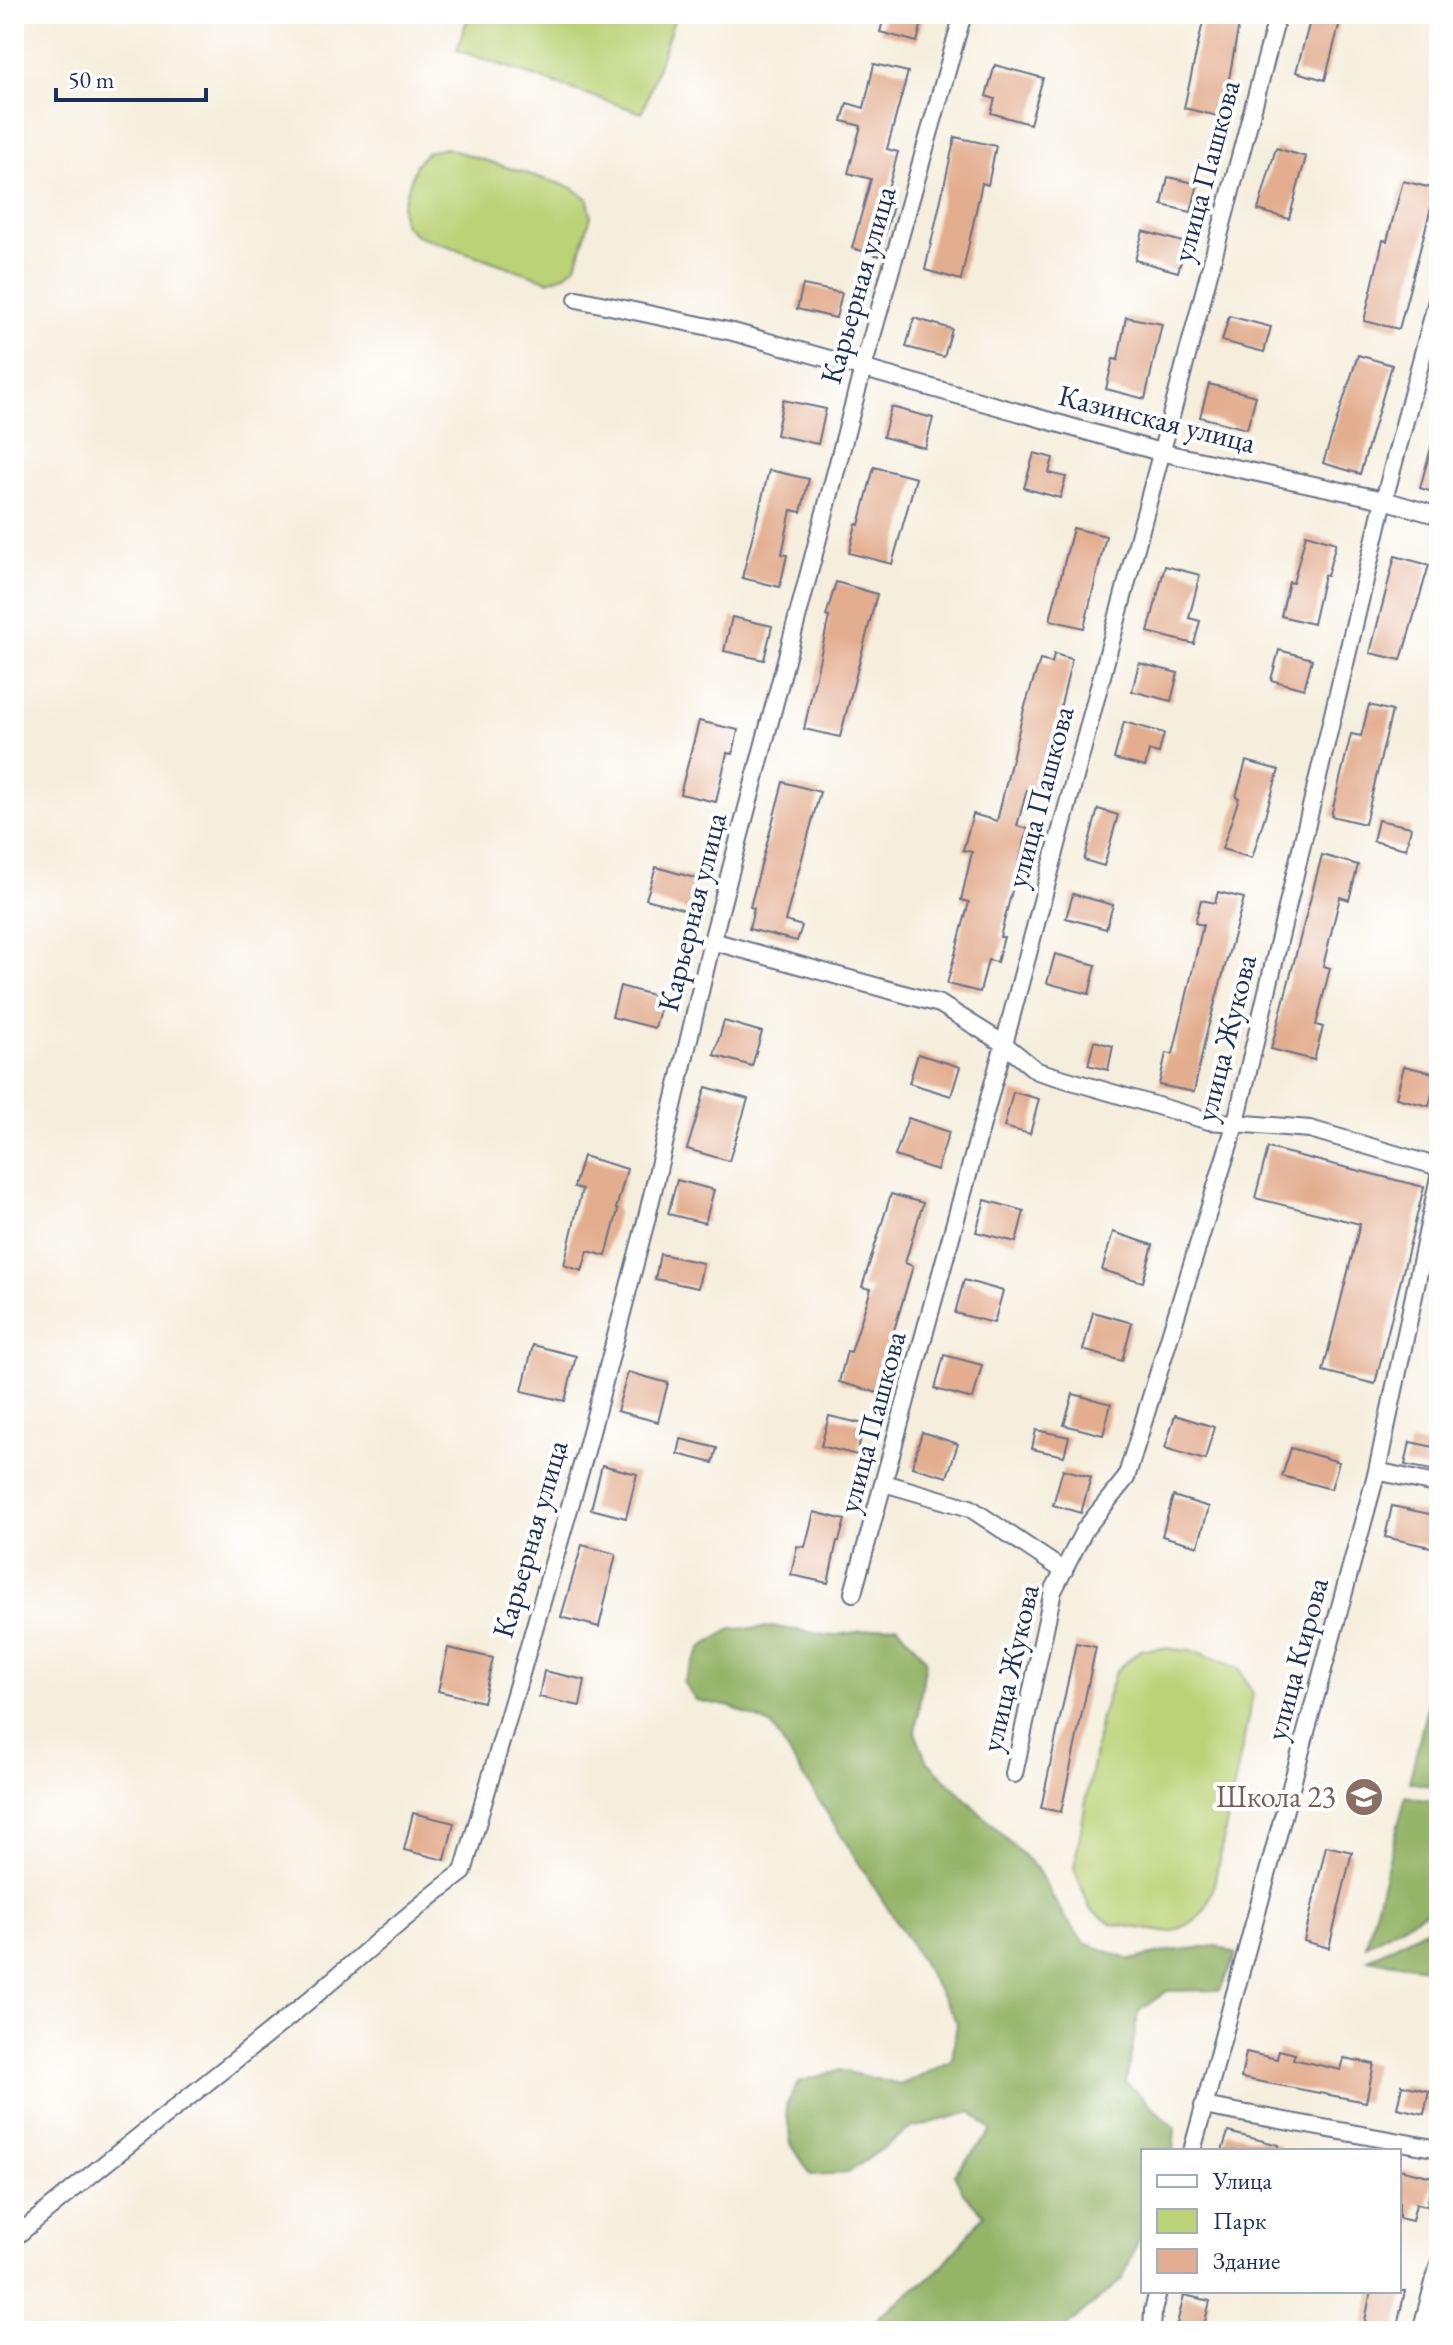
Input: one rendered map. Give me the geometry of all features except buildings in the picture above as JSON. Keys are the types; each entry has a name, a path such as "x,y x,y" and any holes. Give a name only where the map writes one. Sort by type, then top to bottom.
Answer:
{"street":[{"name":"Карьерная улица","path":"14,2238 108,2159 291,2015 419,1904 463,1872 586,1451 646,1221 712,941 863,368 963,14"},
{"name":"улица Пашкова","path":"853,1593 1004,1044 1278,14"},
{"name":"улица Жукова","path":"1014,1774 1053,1591 1085,1529 1126,1478 1236,1122 1384,500 1439,293"},
{"name":"Казинская улица","path":"577,299 733,332 1160,452 1384,500 1439,516"},
{"path":"712,941 940,1004 1004,1044 1037,1071 1209,1121 1310,1129 1439,1167"},
{"name":"улица Кирова","path":"1192,2149 1377,1471 1439,1177"},
{"path":"1377,1471 1439,1485"},
{"path":"884,1483 970,1508 1064,1571"},
{"path":"1203,2106 1439,2149"},
{"path":"1421,2331 1439,2264"},
{"path":"1152,2331 1158,2293"}],"green space":[{"path":"469,14 676,14 642,113 457,50"},
{"path":"446,148 573,188 588,199 591,216 576,265 564,275 549,281 416,235 404,224 401,208 416,164 427,152"},
{"path":"897,1625 926,1659 915,1732 926,1760 1037,1869 1063,1915 1085,1943 1130,1960 1170,1951 1217,1946 1236,1954 1220,1990 1167,1991 1139,2011 1126,2082 1175,2128 1173,2149 1141,2149 1141,2232 1123,2279 1061,2331 870,2331 879,2316 938,2271 984,2215 964,2194 954,2174 992,2131 972,2112 911,2128 848,2173 811,2175 791,2144 786,2106 798,2082 840,2070 900,2085 952,2061 957,2022 771,1725 731,1707 696,1700 683,1682 701,1648 731,1629 776,1627 832,1636"},
{"path":"1164,1648 1198,1652 1239,1668 1253,1694 1213,1889 1205,1909 1194,1922 1170,1933 1112,1924 1090,1909 1074,1868 1101,1717 1115,1672 1140,1650"},
{"path":"1434,1678 1439,1680 1439,1788 1409,1782"},
{"path":"1406,1796 1439,1803 1439,1905 1366,1945"},
{"path":"1439,1922 1439,1970 1368,1959"}],"place":[{"name":"Школа 23","path":"1364,1797"}]}
